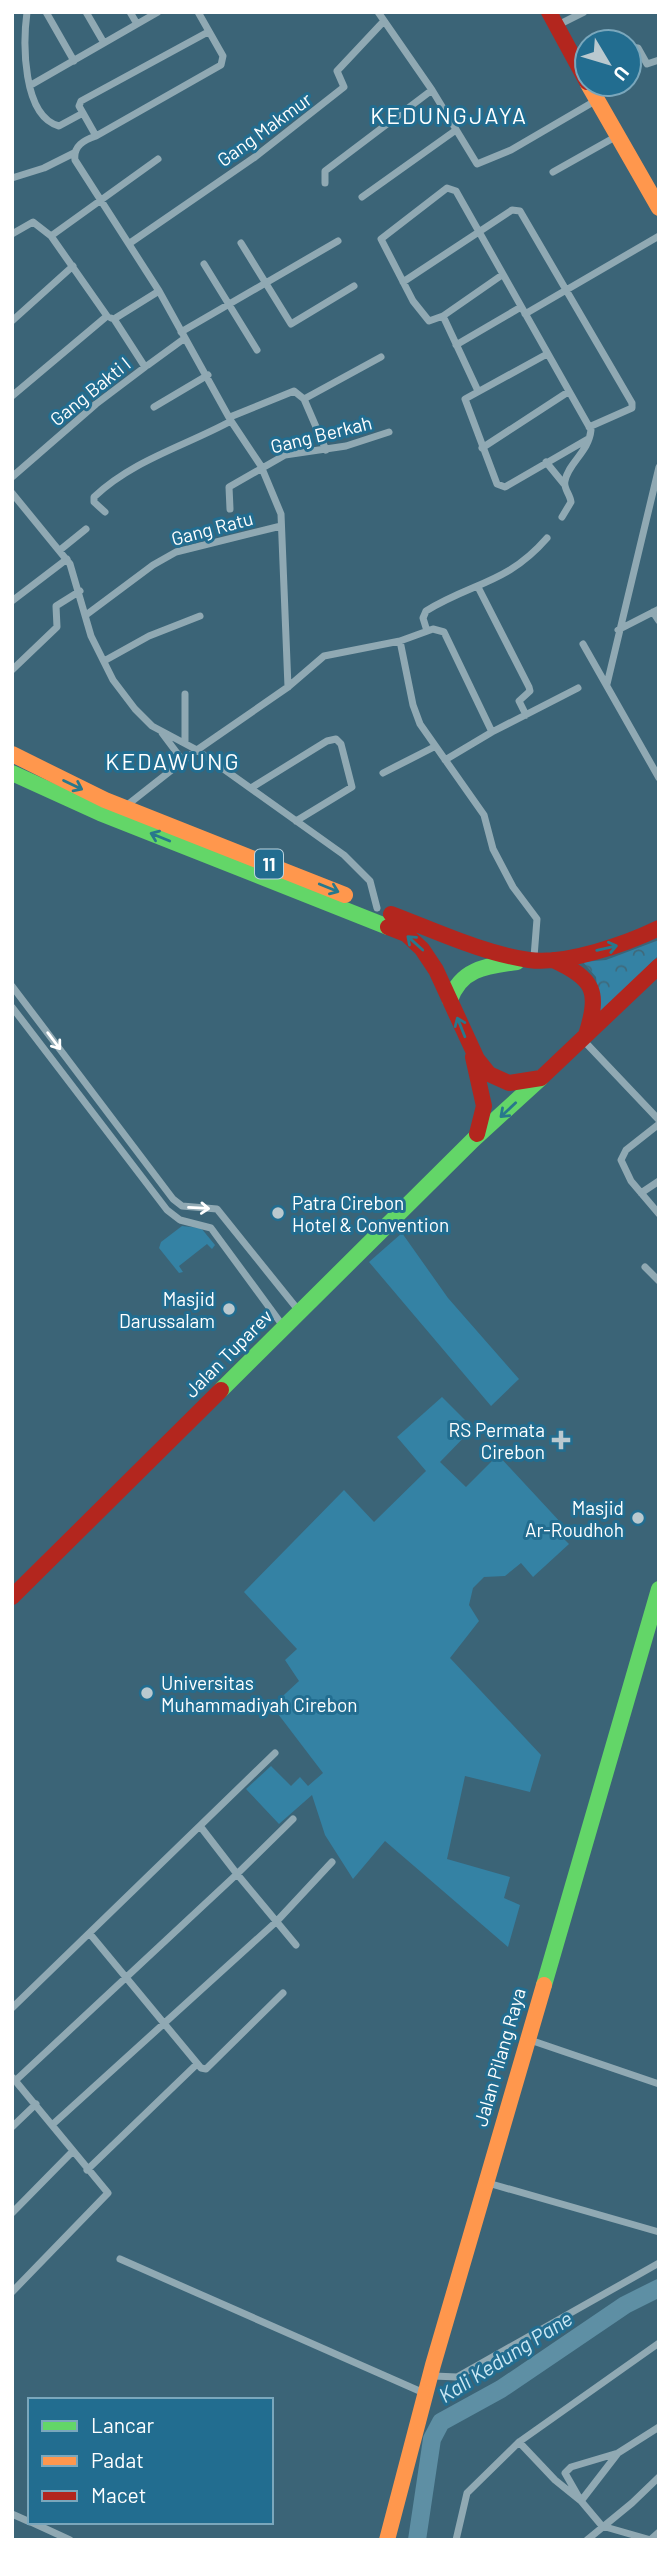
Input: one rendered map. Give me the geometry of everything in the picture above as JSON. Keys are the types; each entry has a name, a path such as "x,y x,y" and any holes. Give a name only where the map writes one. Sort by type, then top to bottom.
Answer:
{"main road":[{"path":"552,19 573,56"},
{"path":"595,98 659,208"},
{"name":"11","path":"12,754 103,806 125,807 208,848"},
{"name":"11","path":"12,774 103,806 293,882 415,940 436,966 473,1055 485,1072 503,1082 519,1083 541,1078"},
{"name":"11","path":"293,882 377,908 475,946 532,960 553,960 631,942 659,929"},
{"path":"450,1000 453,986 471,969 532,960"},
{"path":"553,960 584,975 593,985 596,1005 583,1040"},
{"path":"541,1078 659,966"},
{"path":"473,1055 485,1107 482,1126 473,1140"},
{"name":"Jalan Tuparev","path":"12,1597 294,1306 541,1078"},
{"name":"Jalan Pilang Raya","path":"387,2540 427,2394 430,2374 659,1589"}],"street":[{"path":"27,12 24,47 31,85 40,112 55,126 83,113"},
{"path":"46,12 74,61"},
{"path":"86,12 104,43"},
{"path":"130,12 136,24"},
{"path":"31,85 158,12"},
{"path":"12,178 38,171 74,153 80,143 221,65 223,56 198,12"},
{"path":"378,12 432,90 475,163 480,164 511,150 596,101"},
{"path":"552,19 584,12"},
{"name":"Gang Makmur","path":"130,243 255,157 330,100 344,87 337,71 383,22"},
{"path":"96,136 79,106 81,101 208,32"},
{"path":"643,57 647,64 659,60"},
{"path":"325,183 325,171 432,90"},
{"path":"362,197 456,130"},
{"path":"553,172 617,136"},
{"path":"74,153 78,167 130,243 208,375 230,419 261,466 281,514 288,687"},
{"path":"51,236 158,159"},
{"path":"502,275 443,316 429,321 424,318 381,239 447,188 456,191 592,433 564,484"},
{"path":"403,282 479,230 512,210 520,211 633,405 589,427"},
{"path":"12,234 33,222 51,236 111,317"},
{"path":"525,314 659,236"},
{"path":"148,365 183,335 228,304 338,241"},
{"path":"241,243 292,324 354,286"},
{"path":"204,264 257,350"},
{"path":"12,321 73,266"},
{"path":"12,396 111,317 159,291"},
{"path":"456,345 521,307"},
{"path":"443,316 478,391"},
{"name":"Gang Bakti I","path":"12,477 96,404 145,367 111,317"},
{"path":"547,354 467,397 465,403 482,449 500,486 505,487 589,439"},
{"path":"304,399 381,357"},
{"path":"154,407 208,375"},
{"path":"105,512 94,502 94,497 120,476 137,465 291,391 304,399 326,450"},
{"path":"482,449 568,392"},
{"name":"Gang Berkah","path":"230,509 229,487 261,466 300,452 326,450 389,432"},
{"path":"546,462 564,484 571,502 562,517"},
{"path":"607,684 659,467"},
{"path":"12,493 67,559 80,591 91,636 104,661 135,709 159,730 183,761"},
{"name":"Gang Ratu","path":"86,615 153,565 176,552 281,526"},
{"path":"60,550 86,529"},
{"path":"427,631 423,618 426,611 519,566 547,538"},
{"path":"12,601 67,559"},
{"path":"478,587 529,687 530,691 519,701 526,715"},
{"path":"12,670 57,627 56,606 80,591"},
{"path":"618,630 656,610 659,621"},
{"path":"104,661 149,636 200,616"},
{"path":"125,807 197,750 288,687 324,656 400,641 427,631 439,630 450,641 492,732"},
{"path":"400,641 412,705 434,747 484,815 493,849 513,887 537,919 532,960"},
{"path":"583,644 659,778"},
{"path":"445,760 492,732 578,688"},
{"path":"185,694 186,743"},
{"path":"159,730 197,750 359,869 375,892 377,908"},
{"path":"251,788 327,741 336,739 341,744 352,787 296,821"},
{"path":"383,773 434,747"},
{"path":"12,986 178,1204 216,1209 294,1306"},
{"path":"12,1007 173,1216 211,1227 280,1321"},
{"path":"583,1040 659,1122 621,1156 622,1166 659,1214"},
{"path":"105,1129 115,1122"},
{"path":"115,1142 124,1135"},
{"path":"641,1193 659,1181"},
{"path":"645,1267 659,1281"},
{"path":"12,2008 275,1753"},
{"path":"12,2292 108,2195 14,2079 127,1979 293,1819"},
{"path":"200,1826 296,1945"},
{"path":"52,2125 277,1921 332,1862"},
{"path":"90,1934 197,2064 206,2069 284,1993"},
{"path":"527,2039 659,2084"},
{"path":"87,2170 197,2064"},
{"path":"12,2127 36,2104"},
{"path":"12,2213 73,2151"},
{"path":"485,2182 659,2232"},
{"path":"120,2259 427,2394"},
{"path":"430,2374 445,2378 457,2377 659,2263"},
{"path":"456,2540 467,2493 519,2442 659,2343"},
{"path":"659,2427 618,2453 567,2470 565,2473 581,2501 602,2526 651,2540 659,2532"},
{"path":"519,2442 555,2480 581,2501"},
{"path":"581,2501 618,2453"},
{"path":"587,2540 659,2477"},
{"path":"34,2524 70,2540"}],"green space":[{"path":"659,940 659,955 600,1013 596,977 583,962 606,960"},
{"path":"182,1226 201,1228 215,1245 212,1249 207,1244 179,1266 183,1272 179,1273 159,1248 161,1242"},
{"path":"402,1233 448,1298 519,1379 491,1406 369,1262"},
{"path":"442,1397 473,1428 440,1462 466,1487 498,1455 563,1525 561,1536 569,1544 533,1577 521,1563 505,1576 484,1577 473,1588 469,1605 479,1621 450,1658 541,1755 530,1792 465,1776 447,1859 510,1877 504,1898 520,1905 508,1947 385,1841 353,1879 325,1835 312,1795 279,1824 246,1789 271,1766 291,1786 300,1777 308,1786 323,1773 272,1706 299,1681 285,1660 297,1649 244,1592 344,1490 374,1522 426,1471 397,1437"}],"waterway":[{"name":"Kali Kedung Pane","path":"417,2540 432,2439 441,2422 501,2389 625,2305 659,2288"}],"traffic: fast":[{"path":"12,773 100,813 388,927"},
{"path":"450,1000 461,981 476,970 517,962"},
{"path":"221,1390 473,1140 541,1078"},
{"path":"544,1985 659,1589"}],"traffic: slow":[{"path":"596,98 659,208"},
{"path":"12,754 105,800 345,895"},
{"path":"387,2540 433,2365 544,1985"}],"traffic: jam":[{"path":"549,12 573,56"},
{"path":"391,914 477,947 511,957 544,961 578,956 613,946 659,928"},
{"path":"388,927 406,934 422,949 436,970 477,1059 489,1074 509,1083 541,1078 659,966"},
{"path":"553,960 578,974 590,988 593,1008 586,1035"},
{"path":"473,1057 484,1106 477,1134"},
{"path":"12,1597 221,1390"}],"place":[{"name":"Patra Cirebon Hotel & Convention","path":"278,1213"},
{"name":"Masjid Darussalam","path":"229,1309"},
{"name":"RS Permata Cirebon","path":"561,1440"},
{"name":"Masjid Ar-Roudhoh","path":"638,1518"},
{"name":"Universitas Muhammadiyah Cirebon","path":"147,1693"}],"district":[{"name":"KEDUNGJAYA","path":"449,115"},
{"name":"KEDAWUNG","path":"173,761"}]}
